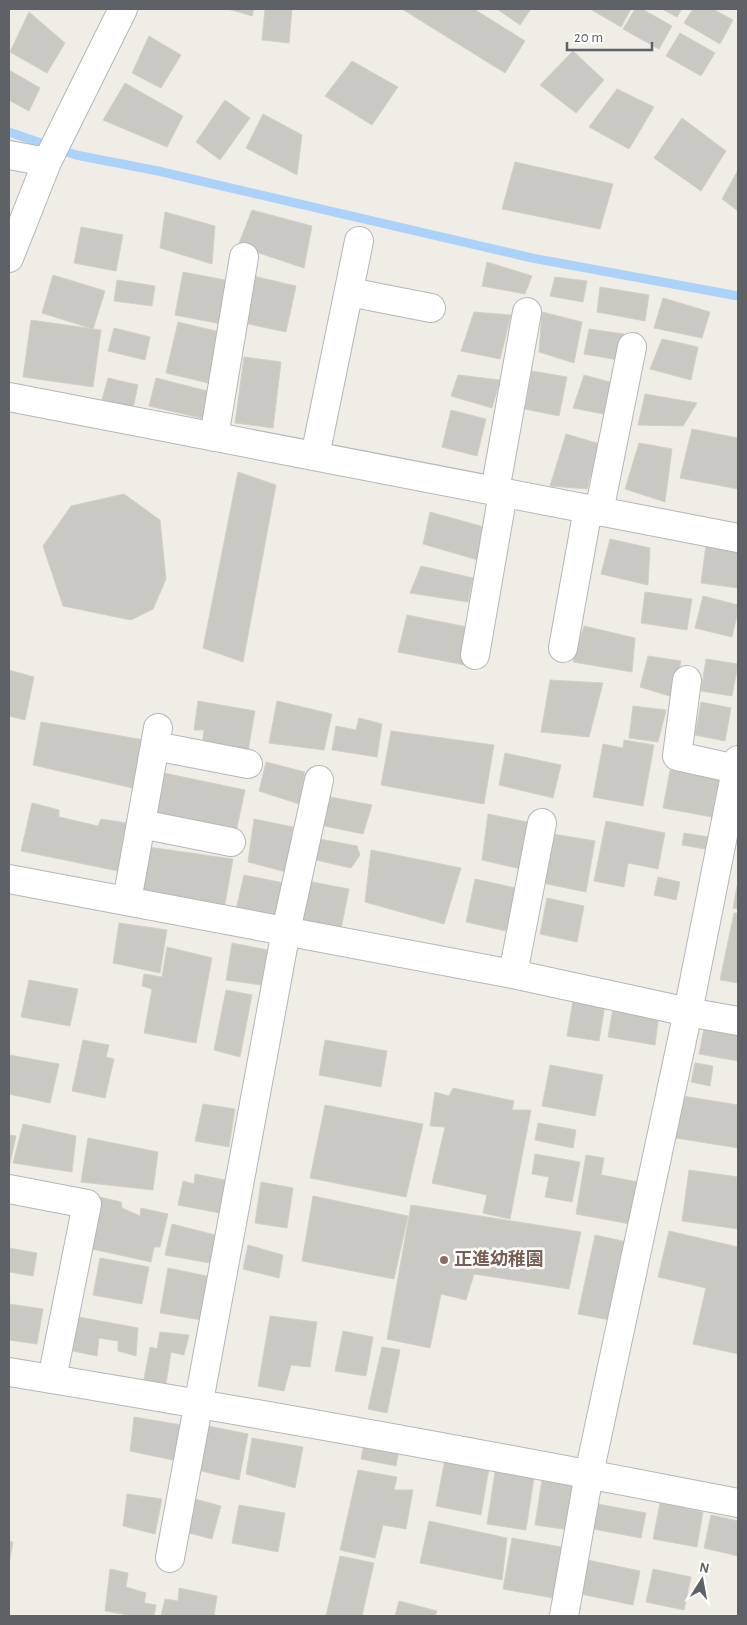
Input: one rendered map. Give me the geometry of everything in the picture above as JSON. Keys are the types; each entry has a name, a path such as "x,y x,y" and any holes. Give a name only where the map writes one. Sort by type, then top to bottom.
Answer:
{"street":[{"path":"9,258 47,162 123,9"},
{"path":"9,155 47,162"},
{"path":"315,456 359,241"},
{"path":"214,437 244,257"},
{"path":"348,292 431,308"},
{"path":"475,655 527,312"},
{"path":"564,648 593,510 632,347"},
{"path":"9,397 738,538"},
{"path":"564,1616 589,1474 688,1012 737,765 677,756 687,680"},
{"path":"127,901 156,737 248,764"},
{"path":"170,1558 286,931 320,780"},
{"path":"513,974 542,823"},
{"path":"141,824 231,842"},
{"path":"9,879 513,974 738,1021"},
{"path":"9,1189 87,1204 52,1379"},
{"path":"9,1372 198,1403 738,1503"}],"building":[{"path":"228,9 254,9 252,16"},
{"path":"265,9 292,9 289,43 262,40"},
{"path":"402,9 474,9 525,41 505,73"},
{"path":"497,9 531,9 520,25"},
{"path":"590,9 631,9 621,27"},
{"path":"635,9 642,9 672,26 659,49 623,29"},
{"path":"662,9 682,9 677,17"},
{"path":"693,9 713,9 733,20 720,44 684,23"},
{"path":"29,12 65,43 47,73 10,52"},
{"path":"680,33 715,53 701,76 666,56"},
{"path":"149,36 181,55 161,88 132,73"},
{"path":"573,51 604,80 576,113 540,85"},
{"path":"352,61 398,87 372,125 325,96"},
{"path":"9,70 40,88 29,111 9,100"},
{"path":"125,83 183,116 167,147 103,120"},
{"path":"617,89 654,107 629,149 589,127"},
{"path":"225,100 250,118 220,160 196,142"},
{"path":"263,114 302,135 297,175 246,148"},
{"path":"682,118 726,151 701,191 654,158"},
{"path":"515,162 613,184 600,229 502,209"},
{"path":"738,170 738,211 722,199"},
{"path":"252,210 312,226 304,268 238,246"},
{"path":"165,212 215,226 212,264 160,248"},
{"path":"81,227 123,235 116,271 74,263"},
{"path":"487,262 532,276 525,294 482,286"},
{"path":"183,272 230,281 221,324 175,315"},
{"path":"53,275 105,291 93,329 42,313"},
{"path":"249,275 296,286 286,332 239,322"},
{"path":"555,277 587,281 583,302 550,296"},
{"path":"117,280 155,286 152,306 114,301"},
{"path":"600,287 649,295 645,321 597,312"},
{"path":"663,298 710,312 702,338 654,328"},
{"path":"474,312 511,315 500,359 461,351"},
{"path":"542,312 582,322 574,363 539,352"},
{"path":"31,320 101,330 93,387 23,377"},
{"path":"178,322 220,332 208,383 166,373"},
{"path":"114,328 150,337 145,360 108,351"},
{"path":"589,329 624,334 619,360 584,354"},
{"path":"662,339 698,347 691,380 650,369"},
{"path":"244,357 281,362 273,428 235,423"},
{"path":"532,371 567,377 559,416 525,409"},
{"path":"458,375 500,380 492,408 451,396"},
{"path":"584,375 617,384 608,415 573,408"},
{"path":"108,378 138,385 133,408 102,400"},
{"path":"156,378 211,392 205,419 149,406"},
{"path":"645,394 697,403 683,426 638,425"},
{"path":"451,410 486,419 477,456 442,447"},
{"path":"692,429 738,438 738,489 680,478"},
{"path":"566,434 600,444 587,489 550,486"},
{"path":"639,443 672,449 665,502 625,489"},
{"path":"238,472 276,485 243,662 203,648"},
{"path":"124,494 160,520 166,579 153,609 131,620 63,606 43,546 71,506"},
{"path":"430,512 484,527 478,560 423,544"},
{"path":"610,539 650,548 648,585 601,574"},
{"path":"706,545 738,550 738,588 701,583"},
{"path":"421,566 473,578 468,602 410,593"},
{"path":"645,592 692,599 687,630 641,623"},
{"path":"703,596 738,605 732,637 695,628"},
{"path":"407,615 467,627 465,665 398,652"},
{"path":"584,626 635,638 632,672 573,662"},
{"path":"648,656 681,661 673,697 640,687"},
{"path":"706,659 738,664 732,696 701,691"},
{"path":"9,670 34,677 25,720 9,716"},
{"path":"550,680 603,683 589,737 541,732"},
{"path":"198,701 255,711 248,751 202,746 204,730 194,730"},
{"path":"277,701 332,714 324,750 269,743"},
{"path":"701,702 731,708 725,741 695,735"},
{"path":"633,706 666,710 658,742 629,738"},
{"path":"359,718 382,724 377,757 332,750 336,726 356,730"},
{"path":"41,722 144,740 137,789 33,765"},
{"path":"391,731 494,745 484,804 381,785"},
{"path":"624,740 654,745 643,806 593,797 603,744 623,748"},
{"path":"505,753 561,765 553,798 499,785"},
{"path":"266,762 305,772 299,804 259,791"},
{"path":"670,770 719,779 712,817 663,808"},
{"path":"159,772 245,790 236,832 153,818"},
{"path":"325,796 372,805 363,834 320,825"},
{"path":"32,803 59,810 59,817 98,826 101,819 126,823 118,871 21,851"},
{"path":"488,814 532,823 525,870 482,860"},
{"path":"254,819 293,827 286,872 248,862"},
{"path":"606,821 665,833 658,869 628,863 624,887 594,881"},
{"path":"684,833 708,837 706,849 682,845"},
{"path":"553,834 595,841 586,892 542,883"},
{"path":"320,839 357,846 360,855 351,868 316,860"},
{"path":"148,847 233,859 223,915 139,895"},
{"path":"371,850 461,868 444,924 365,902"},
{"path":"244,875 284,883 280,923 235,914"},
{"path":"658,877 680,882 676,900 654,895"},
{"path":"475,879 520,889 510,932 466,922"},
{"path":"307,881 349,889 341,929 303,922"},
{"path":"738,887 738,909 733,908"},
{"path":"547,898 584,906 577,942 540,934"},
{"path":"734,913 738,913 738,983 720,980"},
{"path":"119,923 167,930 160,973 113,963"},
{"path":"232,943 268,950 261,985 226,980"},
{"path":"167,947 212,958 196,1043 144,1033 152,989 142,986 144,974 162,977"},
{"path":"29,980 78,989 70,1026 21,1017"},
{"path":"226,990 252,995 240,1057 214,1050"},
{"path":"573,1000 605,1005 599,1041 567,1036"},
{"path":"613,1008 659,1015 655,1045 608,1037"},
{"path":"706,1019 738,1025 738,1061 699,1054"},
{"path":"83,1040 109,1045 106,1057 114,1059 105,1098 72,1091"},
{"path":"325,1040 387,1051 381,1087 319,1075"},
{"path":"9,1055 59,1064 50,1103 9,1094"},
{"path":"695,1063 713,1066 710,1086 691,1082"},
{"path":"550,1065 603,1075 595,1116 542,1106"},
{"path":"453,1088 514,1101 512,1110 531,1110 510,1219 483,1213 487,1195 432,1183 445,1127 430,1126 435,1092 449,1096"},
{"path":"670,1094 738,1105 738,1148 663,1136"},
{"path":"203,1104 235,1109 229,1147 195,1141"},
{"path":"325,1105 423,1124 406,1197 310,1178"},
{"path":"538,1123 576,1130 573,1148 535,1140"},
{"path":"23,1124 76,1136 72,1172 13,1163"},
{"path":"9,1135 16,1136 9,1168"},
{"path":"88,1138 158,1152 153,1190 81,1182"},
{"path":"535,1154 580,1162 572,1202 545,1197 549,1177 532,1174"},
{"path":"586,1155 604,1158 601,1175 638,1182 630,1224 576,1214"},
{"path":"689,1170 738,1177 738,1229 682,1221"},
{"path":"195,1174 225,1180 224,1188 230,1189 225,1214 178,1205 183,1181 194,1184"},
{"path":"261,1182 293,1188 287,1228 255,1223"},
{"path":"313,1196 408,1216 394,1279 302,1261"},
{"path":"99,1197 121,1202 122,1208 140,1216 141,1208 168,1214 160,1247 154,1247 151,1262 88,1248"},
{"path":"411,1205 581,1232 569,1289 474,1274 466,1300 441,1294 430,1348 387,1339"},
{"path":"172,1224 219,1236 215,1264 165,1255"},
{"path":"669,1231 738,1247 738,1354 693,1344 706,1288 658,1277"},
{"path":"595,1235 627,1242 610,1320 578,1314"},
{"path":"248,1245 283,1255 279,1278 243,1269"},
{"path":"9,1248 37,1253 33,1276 9,1272"},
{"path":"100,1258 149,1267 142,1304 93,1295"},
{"path":"168,1268 207,1276 201,1320 160,1313"},
{"path":"9,1304 43,1309 37,1344 9,1340"},
{"path":"270,1316 317,1322 310,1367 291,1365 284,1391 258,1386"},
{"path":"79,1317 138,1328 136,1356 118,1351 118,1341 99,1338 97,1356 73,1351"},
{"path":"343,1331 373,1337 366,1376 335,1371"},
{"path":"160,1332 189,1335 184,1355 171,1352 166,1384 144,1379 150,1347 157,1349"},
{"path":"382,1347 400,1350 387,1413 368,1409"},
{"path":"134,1417 182,1425 177,1461 130,1451"},
{"path":"203,1425 248,1434 239,1480 193,1469"},
{"path":"252,1438 303,1447 295,1488 246,1474"},
{"path":"364,1443 399,1450 396,1466 361,1459"},
{"path":"445,1459 489,1468 481,1515 436,1506"},
{"path":"358,1470 397,1477 394,1490 413,1490 406,1529 383,1525 375,1558 340,1550"},
{"path":"495,1472 534,1478 526,1530 487,1524"},
{"path":"542,1480 576,1485 570,1530 535,1525"},
{"path":"127,1494 162,1499 155,1534 123,1526"},
{"path":"191,1498 221,1506 212,1539 182,1531"},
{"path":"660,1503 703,1512 697,1547 653,1539"},
{"path":"598,1504 646,1513 641,1538 593,1529"},
{"path":"239,1505 285,1513 278,1552 232,1543"},
{"path":"711,1515 738,1521 738,1556 704,1548"},
{"path":"429,1521 507,1538 502,1580 420,1563"},
{"path":"512,1538 561,1547 553,1598 503,1589"},
{"path":"9,1541 13,1542 9,1564"},
{"path":"340,1556 374,1563 362,1616 326,1616"},
{"path":"583,1559 640,1571 633,1605 576,1593"},
{"path":"110,1569 128,1573 126,1587 146,1593 144,1603 156,1605 154,1616 134,1616 105,1611"},
{"path":"653,1569 691,1577 684,1610 646,1602"},
{"path":"179,1588 217,1596 214,1616 161,1616 165,1599 178,1601"},
{"path":"399,1601 437,1611 435,1616 395,1616"}],"waterway":[{"path":"9,132 76,155 158,171 532,258 738,296"}],"place":[{"name":"正進幼稚園","path":"444,1260"}]}
